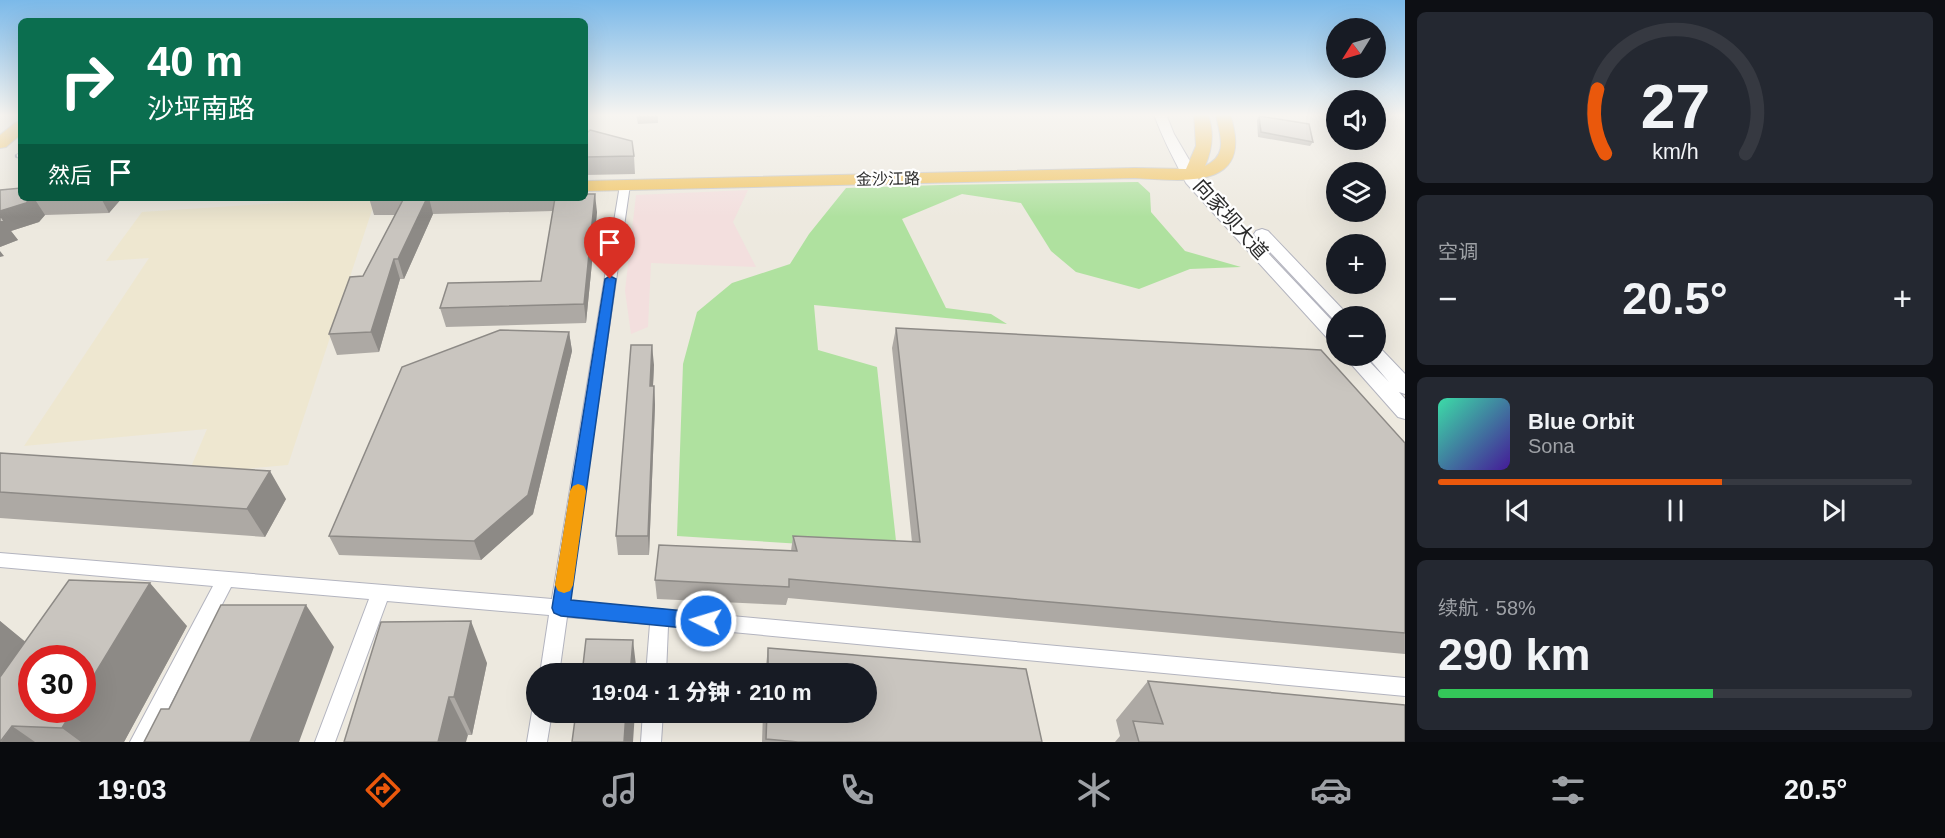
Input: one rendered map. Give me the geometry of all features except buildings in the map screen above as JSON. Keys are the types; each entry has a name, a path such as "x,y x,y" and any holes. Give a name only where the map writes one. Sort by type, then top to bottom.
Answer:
{"highway":[{"path":"1191,175 1204,149"},
{"path":"1191,175 1216,167 1228,157 1230,149"},
{"name":"金沙江路","path":"588,186 1135,173 1191,175"}],"main road":[{"path":"1176,149 1191,175"},
{"name":"向家坝大道","path":"1191,175 1218,189 1330,306"},
{"name":"向家坝大道","path":"1191,175 1191,180 1252,242 1326,325"},
{"path":"1363,366 1405,412"},
{"path":"1386,366 1405,387"}],"street":[{"path":"551,663 625,186"},
{"path":"0,560 561,608 1405,687"},
{"path":"140,742 226,579"},
{"path":"325,742 381,592"},
{"path":"657,663 660,617"},
{"path":"537,742 540,723"},
{"path":"651,742 652,723"}],"shaded area":[{"path":"748,190 733,222 756,267 651,263 648,327 631,334 625,291 636,195"},
{"path":"310,201 375,201 288,465 188,474 207,429 24,446 149,258 106,261 142,212"}],"green space":[{"path":"1138,182 1150,193 1151,212 1185,251 1241,267 1190,269 1139,289 1076,272 1051,251 1021,203 962,194 902,219 946,308 991,314 1007,324 814,305 818,350 877,367 897,550 677,536 683,364 697,312 732,283 790,264 809,234 846,188"}],"slow traffic":[{"path":"564,585 578,491"}],"route":[{"path":"610,279 561,608 706,621"}]}
